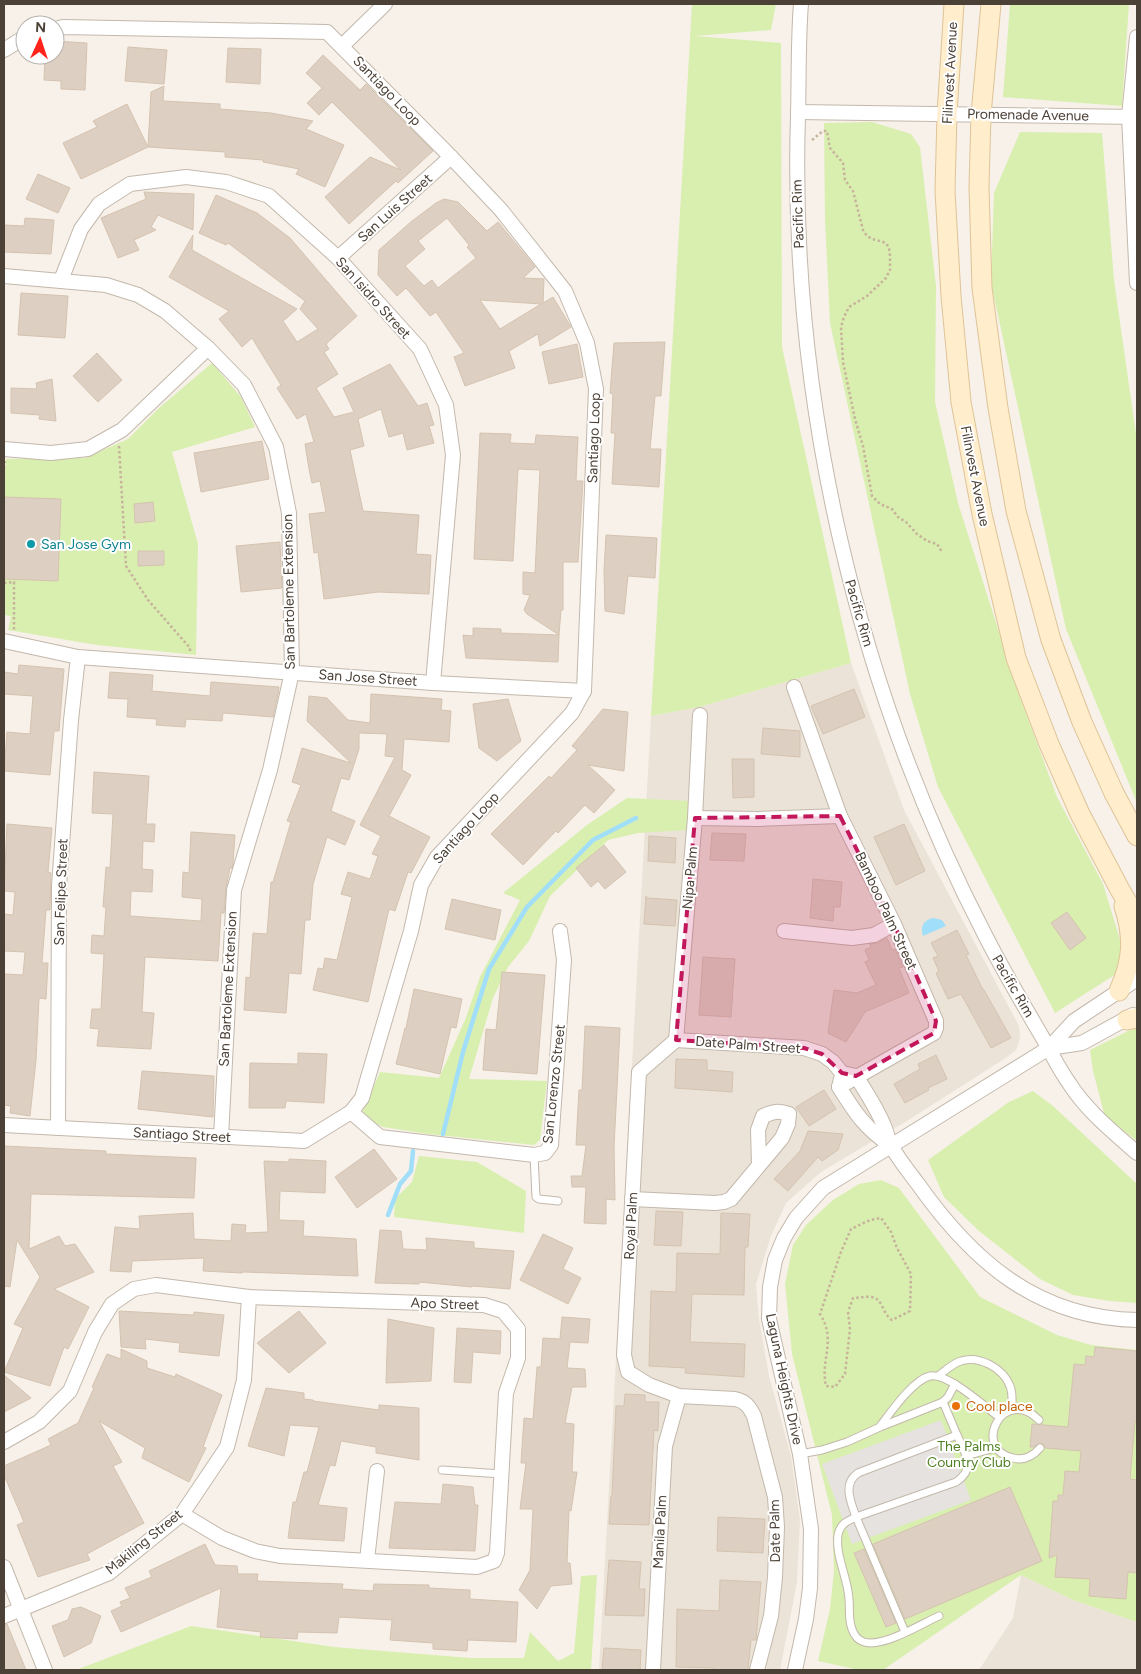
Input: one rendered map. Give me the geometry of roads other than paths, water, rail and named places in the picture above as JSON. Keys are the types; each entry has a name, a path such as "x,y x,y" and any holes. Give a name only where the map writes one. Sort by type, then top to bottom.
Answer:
{"main road":[{"name":"Filinvest Avenue","path":"954,4 947,114 945,191 951,296 961,402 982,514 1016,658 1049,744 1076,806 1137,919"},
{"path":"991,4 981,114 979,187 982,288 998,408 1016,511 1051,640 1082,722 1114,793 1137,836"},
{"path":"1119,888 1128,920 1131,951 1128,970 1119,991"}],"street":[{"path":"342,46 386,4"},
{"name":"Pacific Rim","path":"801,4 797,70 798,112 796,140 799,246 811,383 824,456 853,593 886,700 936,834 972,911 1069,1084 1103,1123 1137,1153"},
{"name":"Santiago Loop","path":"65,27 327,32 451,157 500,210 565,291 587,343 596,389 584,691 572,713 437,857 421,885 411,931 362,1098 352,1112"},
{"path":"1137,37 1133,117 1137,283"},
{"path":"4,50 15,43"},
{"name":"Promenade Avenue","path":"798,112 1133,117"},
{"name":"San Luis Street","path":"338,258 451,157"},
{"name":"San Isidro Street","path":"61,280 81,229 99,204 130,184 186,177 226,182 269,196 338,258 420,349 446,404 453,455 432,682"},
{"name":"San Bartoleme Extension","path":"4,276 106,285 138,295 165,311 208,348 244,386 276,447 289,513 292,672 270,770 234,890 221,1137"},
{"path":"4,449 51,453 88,449 118,432 208,348"},
{"name":"San Jose Street","path":"9,642 78,657 584,691"},
{"name":"San Felipe Street","path":"58,1128 59,886 71,720 78,657"},
{"name":"Bamboo Palm Street","path":"794,687 840,816 894,924 936,1022 934,1033 856,1076"},
{"name":"Nipa Palm","path":"676,1040 695,818 700,715"},
{"path":"695,818 758,819 840,816"},
{"path":"784,931 852,938 874,935 894,924"},
{"name":"San Lorenzo Street","path":"352,1112 380,1137 534,1155 545,1153 551,1145 564,960 560,931"},
{"name":"Laguna Heights Drive","path":"795,1670 806,1619 810,1588 811,1529 800,1454 769,1319 770,1287 775,1260 784,1238 796,1218 823,1188 1049,1048 1074,1021 1137,979"},
{"name":"Laguna Heights Drive","path":"1049,1048 1082,1043 1134,1017"},
{"name":"Date Palm Street","path":"676,1040 804,1048 822,1054 833,1062 859,1119 873,1133 891,1146"},
{"name":"Royal Palm","path":"676,1040 639,1072 624,1355 628,1372 649,1385 679,1396"},
{"path":"841,1080 856,1076 885,1126 891,1146 926,1195 975,1252 1001,1274 1028,1292 1056,1305 1086,1315 1137,1320"},
{"name":"Santiago Street","path":"4,1125 304,1141 352,1112"},
{"path":"632,1198 724,1202 731,1199 759,1164"},
{"name":"Apo Street","path":"4,1442 39,1422 70,1391 95,1332 112,1304 134,1289 156,1285 249,1297 484,1305 503,1311 518,1329 518,1358 506,1393 497,1553 494,1561 478,1567 280,1556 255,1550 222,1538 182,1514"},
{"name":"Makiling Street","path":"4,1616 109,1573 182,1514 227,1447 244,1380 249,1297"},
{"name":"Manila Palm","path":"653,1670 665,1446 679,1396"},
{"name":"Date Palm","path":"679,1396 743,1401 749,1406 754,1416 775,1497 777,1527 775,1577 770,1616 757,1670"},
{"path":"367,1560 377,1471"},
{"path":"4,1567 46,1670"}],"lane":[{"path":"534,1155 536,1197 539,1199 558,1200"},
{"path":"938,1376 959,1362 972,1358 982,1361 1006,1378 1012,1395 1012,1410"},
{"path":"880,1426 908,1392 930,1376 938,1376 955,1384 999,1417"},
{"path":"800,1454 822,1450 847,1442 880,1426 942,1402 948,1397 955,1384"},
{"path":"939,1616 876,1643 865,1643 858,1640 851,1626 847,1584 838,1546 838,1534 841,1526 848,1520 956,1482 967,1472 966,1456 942,1402"},
{"path":"1040,1420 1032,1412 1022,1409 1012,1410 999,1417 994,1427 993,1437 995,1448 1003,1455 1014,1458 1024,1459 1033,1455 1040,1448"},
{"path":"905,1632 867,1547 848,1491 848,1484 852,1477 858,1473 957,1435"},
{"path":"966,1456 995,1448"},
{"path":"442,1470 502,1474"}],"water":[{"path":"933,918 942,920 946,926 923,936 923,924"}],"waterway":[{"path":"443,1134 463,1052 489,969 527,907 593,840 636,818"},
{"path":"388,1215 400,1184 411,1171 413,1151"}],"place":[{"name":"San Jose Gym","path":"31,544"},
{"name":"Cool place","path":"956,1406"}],"park label":[{"name":"The Palms Country Club","path":"969,1454"}]}
